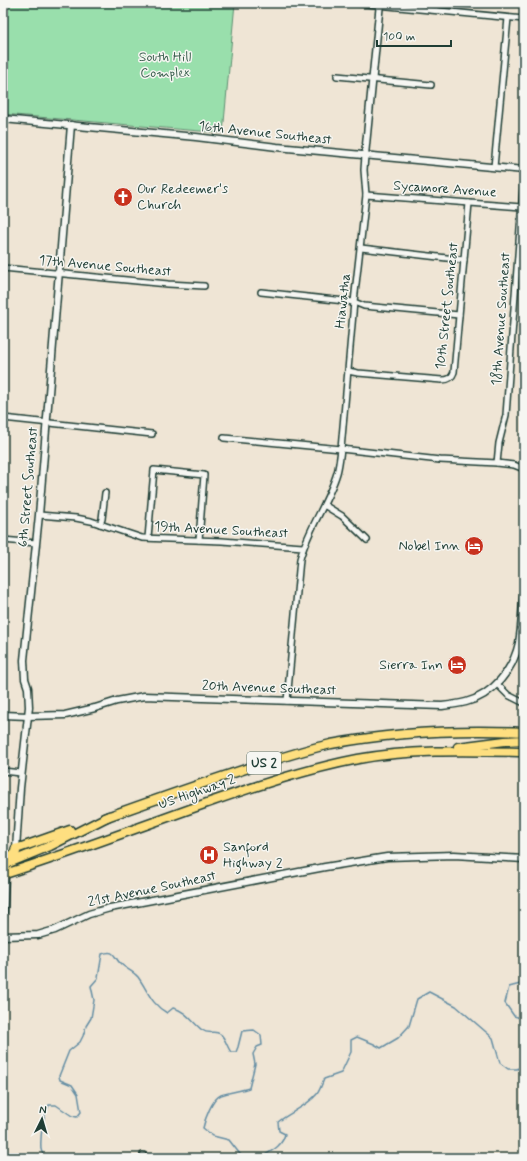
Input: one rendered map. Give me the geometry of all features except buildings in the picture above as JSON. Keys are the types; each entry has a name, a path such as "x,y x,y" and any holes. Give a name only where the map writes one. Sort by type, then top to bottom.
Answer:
{"highway":[{"name":"US Highway 2","path":"3,854 224,776 299,752 330,744 388,735 428,732 481,730 524,732"},
{"path":"435,752 466,746 524,740"},
{"name":"US Highway 2","path":"4,874 60,856 263,784 296,774 359,759 435,752 524,752"},
{"path":"4,874 6,864 50,846 109,816"},
{"path":"3,860 15,854 16,849"}],"street":[{"path":"357,3 508,18 524,18"},
{"path":"365,155 379,4"},
{"path":"494,167 508,18"},
{"path":"337,76 431,85"},
{"name":"16th Avenue Southeast","path":"3,119 524,170"},
{"name":"6th Street Southeast","path":"16,849 21,773 28,716 28,688 24,660 39,515 71,126"},
{"name":"Hiawatha","path":"341,449 354,302 366,195 364,170 365,155"},
{"name":"18th Avenue Southeast","path":"497,463 499,443 506,415 524,175"},
{"name":"Sycamore Avenue","path":"366,195 521,207"},
{"name":"10th Street Southeast","path":"348,371 434,380 450,379 454,372 469,203"},
{"path":"361,248 464,260"},
{"name":"17th Avenue Southeast","path":"3,268 168,284 204,286"},
{"path":"261,292 354,302 364,306 459,315"},
{"path":"3,418 46,424 152,434"},
{"path":"224,438 440,460 497,463 514,465 524,469"},
{"name":"19th Avenue Southeast","path":"39,515 76,518 100,524 134,536 148,538 303,547 324,505 337,472 341,449"},
{"path":"148,538 154,470 204,475 198,540"},
{"path":"100,524 102,519 104,493"},
{"path":"324,505 342,516 367,540"},
{"path":"3,540 36,543"},
{"path":"286,702 298,572 303,547"},
{"path":"524,591 517,651 509,669 497,684 508,695 524,703"},
{"name":"20th Avenue Southeast","path":"3,715 48,716 79,712 117,701 144,696 286,702 442,706 467,702 478,698 497,684"},
{"path":"3,771 21,773"},
{"name":"21st Avenue Southeast","path":"3,936 38,936 55,930 89,914 110,908 303,871 387,857 454,855 524,858"},
{"path":"3,927 4,874"}],"green space":[{"name":"South Hill Complex","path":"3,3 235,3 223,133 3,114"}],"waterway":[{"path":"45,1158 41,1150 41,1138 42,1126 49,1105 56,1105 72,1116 77,1117 81,1112 78,1094 72,1085 60,1080 59,1076 69,1051 80,1042 86,1026 91,1018 94,1000 91,986 98,978 102,954 110,952 114,954 123,966 138,977 157,1006 167,1013 173,1008 177,1009 185,1014 202,1030 220,1034 231,1052 236,1052 242,1031 254,1030 261,1035 262,1045 257,1047 253,1054 255,1064 249,1088 224,1094 218,1097 209,1110 203,1128 213,1136 229,1140 243,1158"},
{"path":"524,983 509,987 505,1003 514,1016 524,1019"},
{"path":"260,1158 276,1148 284,1138 285,1134 279,1131 278,1122 313,1099 321,1087 324,1079 341,1073 351,1052 351,1040 357,1037 381,1048 398,1038 409,1026 417,999 429,992 456,1006 493,1038 500,1063 508,1069 517,1069 524,1065"},
{"path":"3,1154 4,1158"}],"place":[{"name":"Our Redeemer's Church","path":"123,197"},
{"name":"Nobel Inn","path":"474,546"},
{"name":"Sierra Inn","path":"457,665"},
{"name":"Sanford Highway 2","path":"209,855"}]}
